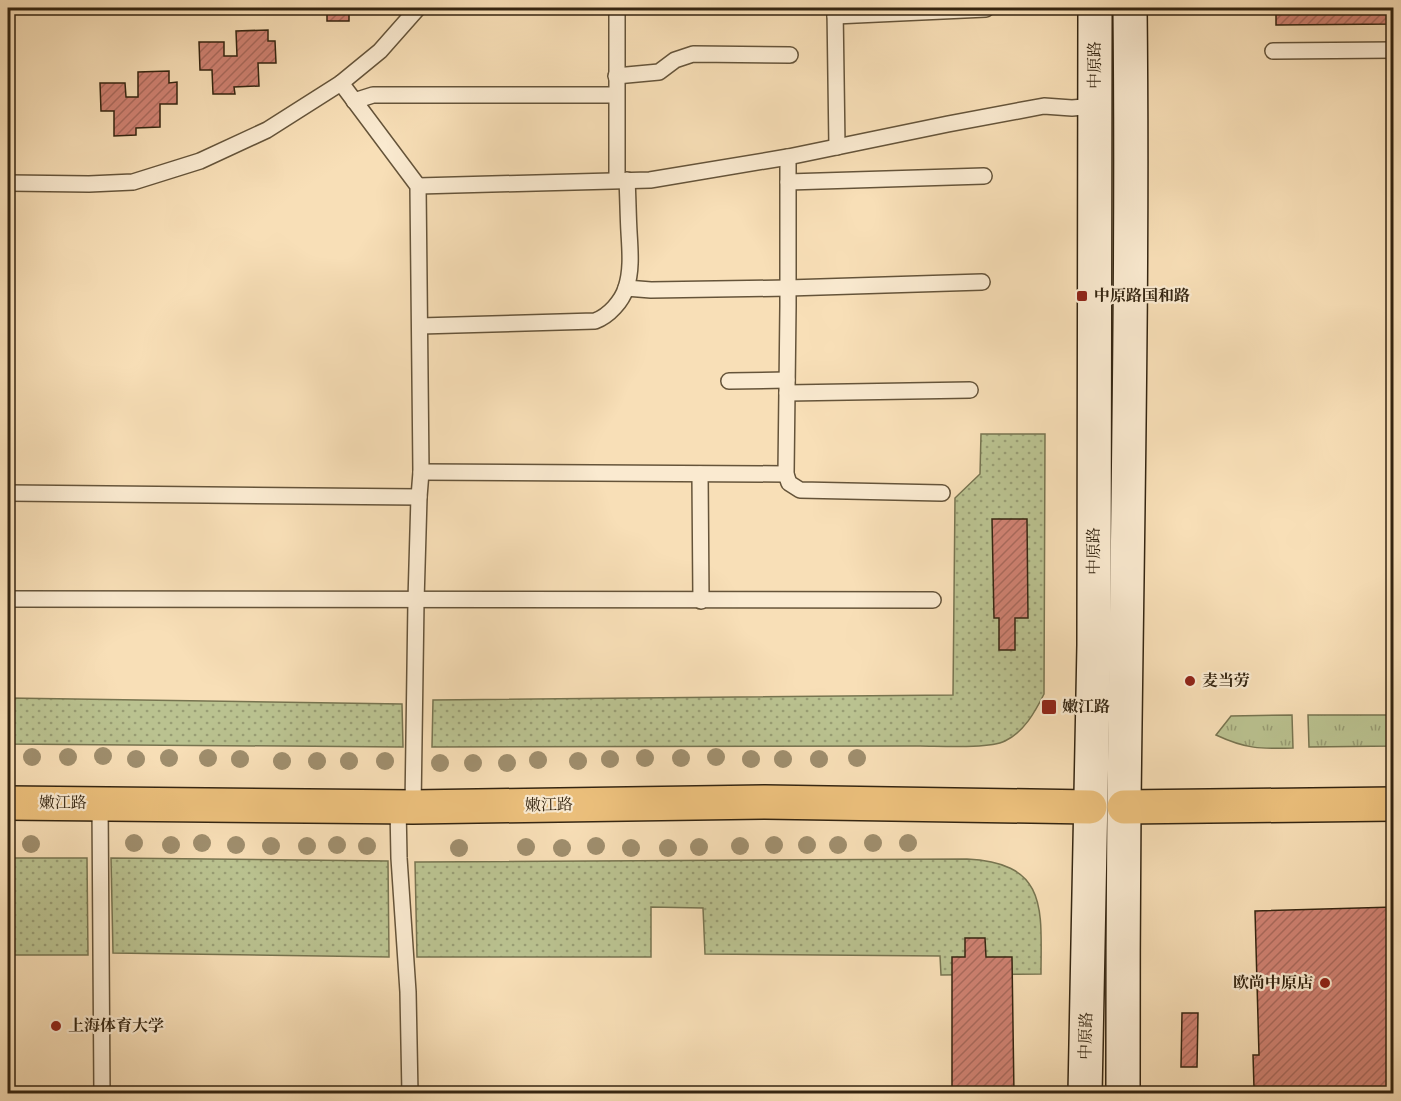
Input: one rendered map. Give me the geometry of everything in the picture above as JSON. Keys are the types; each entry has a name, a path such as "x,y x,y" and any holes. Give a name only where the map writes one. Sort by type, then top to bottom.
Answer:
{"main road":[{"name":"中原路","path":"1085,1094 1094,633 1095,8"},
{"name":"中原路","path":"1122,1094 1129,426 1130,8"},
{"name":"嫩江路","path":"8,803 406,807 765,802 1090,807"},
{"path":"1124,807 1394,804"}],"lane":[{"path":"8,183 133,182 200,161 267,130 341,83 380,51 418,8"},
{"path":"420,326 595,321 609,312 621,298 626,288 630,269 616,95 617,8"},
{"path":"837,147 835,12 986,9"},
{"path":"1273,51 1394,50"},
{"path":"616,76 659,72 675,60 693,54 790,55"},
{"path":"341,83 418,186 421,472 406,807 399,858 408,992 410,1094"},
{"path":"354,101 373,95 616,95"},
{"path":"418,186 650,180 788,157 1044,106 1072,108 1096,106"},
{"path":"788,157 786,474 789,483 800,490 942,493"},
{"path":"788,182 984,176"},
{"path":"626,288 651,290 788,288 982,282"},
{"path":"729,381 787,386 970,390"},
{"path":"421,472 786,474"},
{"path":"700,474 702,601"},
{"path":"8,493 419,497"},
{"path":"8,599 933,600"},
{"path":"100,803 102,1094"}],"green space":[{"path":"981,434 1045,434 1044,694 1023,727 1005,741 998,744 964,746 432,747 433,700 953,695 955,498 980,474"},
{"path":"8,698 402,704 403,747 8,744"},
{"path":"1292,715 1293,748 1253,747 1216,735 1231,716"},
{"path":"1308,715 1393,715 1393,746 1309,747"},
{"path":"8,858 87,858 88,955 8,955"},
{"path":"111,858 388,861 389,957 113,953"},
{"path":"967,859 994,862 1013,870 1026,880 1035,894 1039,911 1041,974 941,975 940,956 705,954 703,908 651,907 651,957 417,957 415,862"}],"building":[{"path":"327,8 373,8 373,13 349,13 349,21 327,21"},
{"path":"1276,8 1394,8 1394,24 1276,25"},
{"path":"268,30 268,41 275,41 276,63 258,63 259,86 234,87 235,94 213,94 212,70 200,70 199,42 224,42 224,56 237,56 236,31"},
{"path":"169,71 169,83 177,82 177,104 160,104 160,127 136,128 136,135 114,136 114,111 101,111 100,83 125,83 126,97 138,97 138,72"},
{"path":"992,519 1027,519 1028,618 1015,618 1015,650 999,650 999,618 994,618"},
{"name":"欧尚中原店","path":"1394,907 1394,1094 1260,1094 1260,1088 1254,1088 1253,1055 1259,1055 1255,911"},
{"path":"965,938 985,938 986,957 1012,957 1014,1094 963,1094 952,1087 952,957 965,957"},
{"path":"1182,1013 1198,1013 1197,1067 1181,1067"}],"place":[{"name":"中原路国和路","path":"1082,296"},
{"name":"麦当劳","path":"1190,681"},
{"name":"嫩江路","path":"1049,707"},
{"name":"欧尚中原店","path":"1325,983"},
{"name":"上海体育大学","path":"56,1026"}]}
